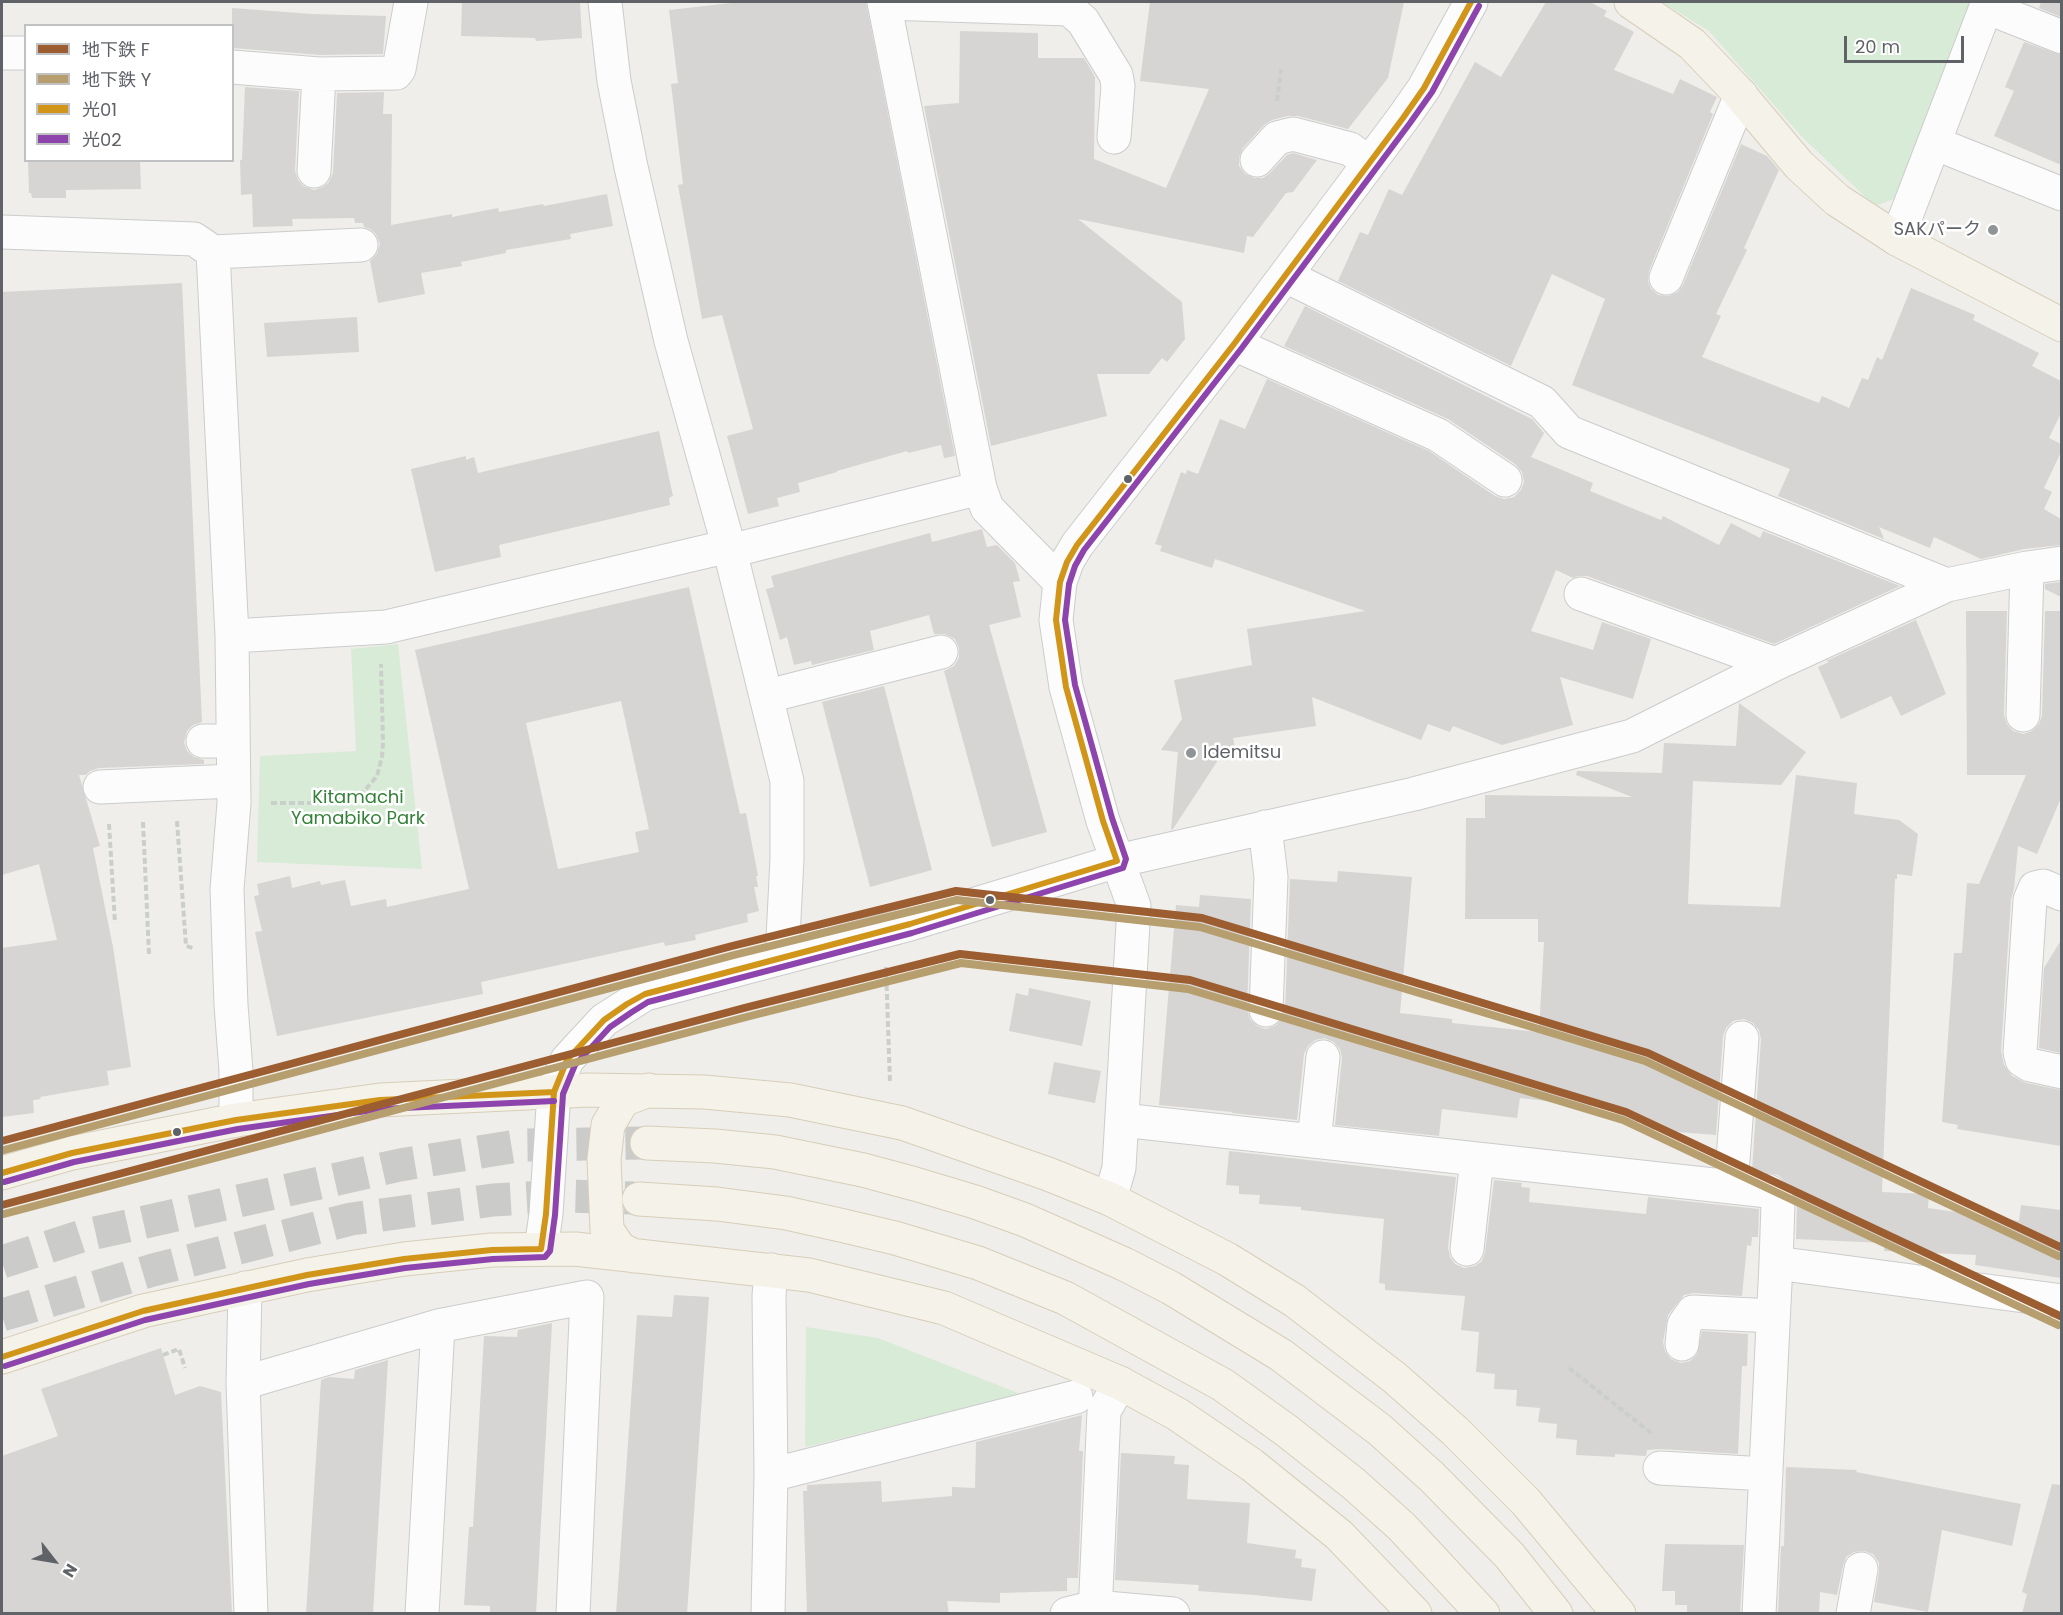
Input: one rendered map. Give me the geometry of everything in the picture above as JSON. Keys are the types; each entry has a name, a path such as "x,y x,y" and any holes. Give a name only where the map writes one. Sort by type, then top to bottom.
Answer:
{"main road":[{"path":"1630,2 1692,44 1741,95 1799,165 1837,200 1897,239 2061,325"},
{"path":"2,1173 72,1153 236,1120 380,1100 590,1089 704,1092 790,1100 902,1123 1110,1198 1227,1259 1295,1301 1395,1378 1455,1431 1526,1502 1619,1614"},
{"path":"634,1256 620,1249 607,1230 604,1160 608,1125 618,1108 624,1100 649,1090"},
{"path":"646,1143 715,1146 775,1152 817,1159 894,1178 975,1202 1025,1220 1124,1264 1171,1288 1281,1355 1380,1430 1432,1477 1509,1555 1556,1614"},
{"path":"639,1199 728,1205 786,1213 840,1225 895,1238 968,1260 1065,1298 1223,1385 1287,1431 1354,1484 1402,1527 1441,1566 1483,1614"},
{"path":"2,1357 143,1311 307,1275 404,1258 492,1250 575,1249 809,1275 944,1308 1120,1383 1177,1414 1285,1490 1339,1535 1415,1614"}],"street":[{"path":"234,67 319,74 396,74 399,69 411,2"},
{"path":"605,2 614,81 631,167 671,341 729,548 768,696 787,781 787,859 782,958"},
{"path":"1060,582 987,508 980,488 884,2 1069,9 1083,21 1116,75 1118,86 1114,137"},
{"path":"1110,1198 1119,1168 1134,906 1103,821 1066,687 1056,620 1060,582 1067,562 1077,545 1286,276 1424,88 1471,2"},
{"path":"1897,239 1987,4 2061,37"},
{"path":"2,53 24,53"},
{"path":"314,171 319,74"},
{"path":"1666,278 1741,95"},
{"path":"1257,160 1277,138 1293,134 1350,149 1369,163"},
{"path":"1934,143 2061,194"},
{"path":"2,232 194,239 213,252 361,245"},
{"path":"213,252 232,636 218,741 233,792 227,890 236,1071 236,1120"},
{"path":"1286,276 1542,402 1569,432 1947,585"},
{"path":"1234,344 1438,435 1505,480"},
{"path":"232,636 379,627 729,548 980,488"},
{"path":"541,1249 546,1214 554,1092 567,1060 604,1020 645,994 910,924 1117,861 1414,794 1632,736 1775,664 1947,585 2061,563"},
{"path":"2023,715 2027,568"},
{"path":"1581,594 1775,664"},
{"path":"768,696 941,652"},
{"path":"104,787 175,784 233,792"},
{"path":"1265,828 1271,877 1266,1010"},
{"path":"2061,894 2043,886 2035,888 2030,900 2020,1052 2022,1060 2030,1065 2061,1072"},
{"path":"1731,1187 1742,1038"},
{"path":"1314,1141 1323,1057"},
{"path":"1122,1120 1768,1191 1778,1203 1759,1614"},
{"path":"1467,1249 1477,1159"},
{"path":"1776,1263 2061,1301"},
{"path":"768,1614 771,1270"},
{"path":"245,1288 243,1383 251,1614"},
{"path":"243,1383 438,1326 587,1297 573,1614"},
{"path":"1682,1344 1684,1325 1694,1312 1773,1316"},
{"path":"422,1614 438,1326"},
{"path":"1120,1383 1104,1411 1086,1611 1173,1614"},
{"path":"771,1474 1076,1397"},
{"path":"1660,1468 1766,1474"},
{"path":"1853,1614 1861,1569"}],"path":[{"path":"233,792 336,803 354,799 366,789 377,776 382,757 379,627"},
{"path":"175,784 186,946 189,948 229,946"},
{"path":"141,786 149,954"},
{"path":"104,787 115,923"},
{"path":"886,967 890,1084"},
{"path":"163,1355 179,1349 185,1368"},
{"path":"1569,1368 1658,1440 1662,1451 1660,1468"}],"green space":[{"path":"1662,2 1976,2 1902,196 1875,206 1803,138 1709,31"},
{"name":"Kitamachi Yamabiko Park","path":"398,644 422,869 257,862 260,756 356,751 351,649"},
{"path":"806,1327 878,1338 1023,1395 805,1447"}],"building":[{"path":"462,2 580,2 582,38 536,41 535,38 461,36"},
{"path":"740,2 866,2 955,456 944,458 941,445 908,453 907,451 798,483 800,492 777,498 779,506 748,514 727,436 753,429 722,315 702,319 678,185 683,184 671,84 678,83 669,10"},
{"path":"1150,2 1404,2 1388,78 1348,129 1298,116 1288,116 1272,120 1264,125 1243,148 1239,157 1239,166 1245,174 1254,178 1263,178 1287,155 1293,153 1317,160 1293,192 1286,193 1253,237 1247,236 1244,253 1078,219 1182,302 1185,339 1167,362 1162,358 1149,374 1097,374 1107,416 991,446 924,106 959,103 960,31 1038,33 1038,58 1084,58 1095,77 1094,159 1166,188 1209,89 1140,81"},
{"path":"1546,2 1590,2 1607,11 1604,16 1634,32 1614,70 1673,94 1680,79 1717,97 1710,112 1713,114 1649,271 1648,281 1651,289 1658,295 1669,296 1678,292 1683,285 1741,144 1767,156 1779,170 1744,248 1747,250 1716,314 1721,316 1702,357 1819,403 1822,396 1849,408 1862,378 1868,380 1877,357 1882,360 1911,288 1975,315 1973,320 2039,353 2032,366 2061,381 2061,413 2049,438 2061,444 2061,452 2044,488 2052,492 2044,509 2061,519 2061,545 2024,549 1981,559 1934,537 1930,548 1879,527 1884,539 1778,496 1790,469 1572,385 1605,299 1552,274 1511,366 1338,281 1360,232 1368,235 1389,189 1402,195 1475,62 1501,77"},
{"path":"2041,2 2061,2 2061,17 2039,8"},
{"path":"232,8 312,14 386,16 383,54 320,55 234,48 234,24 232,24"},
{"path":"2024,42 2061,55 2061,165 1994,136 2014,91 2005,87"},
{"path":"245,87 299,91 295,171 303,186 314,190 329,182 333,173 337,93 384,92 383,114 392,114 391,225 498,208 499,212 543,204 544,206 607,194 613,226 570,234 571,239 506,250 506,253 461,262 462,266 421,273 425,294 378,303 370,261 377,254 380,244 376,234 364,227 363,223 355,223 354,218 292,219 293,226 253,227 252,194 241,195 240,160 242,160"},
{"path":"28,162 140,162 141,189 66,190 66,198 32,198 29,193"},
{"path":"182,283 202,722 193,725 187,731 184,742 187,751 194,757 204,760 204,764 99,768 86,775 79,775 100,846 93,848 113,947 131,1067 107,1071 109,1085 40,1097 41,1099 33,1100 34,1113 2,1117 2,948 57,940 39,864 2,875 2,292"},
{"path":"1305,306 1532,419 1544,433 1531,457 1593,483 1590,491 1661,520 1663,516 1719,545 1731,523 1760,538 1763,531 1900,586 1774,644 1587,576 1573,578 1556,570 1531,631 1593,650 1602,622 1651,639 1633,699 1560,677 1573,725 1502,745 1453,726 1450,732 1428,724 1421,740 1312,697 1316,726 1233,738 1235,748 1224,751 1171,830 1178,752 1161,750 1182,719 1174,680 1252,665 1247,629 1365,611 1215,559 1212,568 1160,551 1162,546 1155,544 1181,472 1186,474 1187,470 1198,474 1220,419 1245,429 1267,379 1429,451 1495,496 1504,499 1514,497 1521,490 1524,482 1522,472 1515,464 1448,419 1284,346"},
{"path":"357,317 359,352 267,357 264,323"},
{"path":"659,431 673,496 669,498 670,505 499,545 501,557 435,572 411,469 466,456 466,460 474,457 478,473"},
{"path":"982,529 987,547 997,545 1015,563 1020,581 1013,582 1021,617 989,625 1047,832 992,847 944,671 954,666 959,658 959,648 955,639 945,634 934,634 929,615 870,631 874,650 812,665 811,661 794,665 787,637 780,640 766,589 774,587 771,576 930,533 932,542"},
{"path":"2061,582 2061,597 2045,589 2045,584"},
{"path":"689,587 740,814 746,813 758,876 756,876 758,887 754,887 759,911 747,914 748,922 695,935 696,940 665,946 664,942 481,982 483,994 277,1036 255,932 262,931 254,896 259,895 257,884 290,876 292,888 320,881 321,885 345,880 351,906 386,899 387,907 469,889 415,650","holes":["621,701 649,829 635,832 639,852 558,869 526,723"]},
{"path":"1966,611 2007,611 2004,715 2013,731 2023,734 2032,731 2039,724 2042,716 2045,611 2061,611 2061,798 2037,854 2018,846 2011,899 2001,1051 2004,1065 2012,1076 2026,1083 2061,1090 2061,1146 1957,1129 1958,1125 1942,1122 1954,953 1962,953 1967,883 1979,884 2026,775 1967,775"},
{"path":"1916,620 1946,694 1901,716 1891,696 1841,719 1818,667 1829,662 1826,661"},
{"path":"884,686 932,870 870,887 822,702"},
{"path":"1739,703 1806,752 1781,785 1693,781 1688,904 1780,907 1796,775 1857,783 1854,814 1899,820 1918,834 1912,876 1897,874 1897,879 1895,879 1882,1192 1929,1194 1928,1208 2019,1221 2021,1205 2061,1210 2061,1278 1975,1265 1976,1255 1884,1251 1885,1243 1796,1239 1797,1204 1791,1187 1778,1175 1752,1170 1761,1039 1759,1030 1753,1023 1744,1019 1733,1021 1726,1028 1723,1036 1716,1135 1640,1129 1641,1123 1614,1120 1616,1109 1520,1098 1517,1118 1442,1109 1439,1136 1335,1125 1342,1058 1340,1049 1334,1042 1324,1038 1315,1040 1304,1054 1297,1120 1159,1105 1176,905 1199,907 1200,895 1251,899 1247,1009 1250,1019 1257,1026 1266,1029 1275,1026 1282,1019 1285,1011 1290,879 1337,882 1338,871 1412,877 1400,1013 1452,1019 1452,1023 1539,1032 1544,942 1538,942 1538,919 1465,919 1466,818 1485,818 1485,795 1632,797 1576,775 1577,771 1662,773 1664,743 1736,746"},
{"path":"2061,940 2061,1053 2039,1048 2044,968"},
{"path":"1029,988 1091,1001 1082,1046 1009,1031 1016,993 1028,996"},
{"path":"1054,1062 1101,1071 1095,1103 1048,1094"},
{"path":"1229,1151 1456,1177 1448,1248 1455,1264 1464,1268 1475,1266 1482,1261 1494,1180 1522,1183 1521,1187 1530,1188 1529,1202 1646,1214 1648,1197 1759,1209 1758,1237 1752,1237 1751,1246 1747,1245 1742,1296 1694,1293 1684,1295 1668,1315 1663,1342 1665,1351 1671,1359 1681,1363 1690,1361 1697,1354 1702,1331 1748,1334 1747,1366 1742,1366 1738,1454 1661,1449 1647,1450 1646,1456 1576,1455 1577,1440 1556,1438 1557,1424 1538,1422 1540,1408 1516,1406 1517,1390 1494,1389 1495,1374 1476,1372 1479,1332 1461,1330 1465,1296 1385,1290 1385,1284 1379,1283 1384,1219 1301,1210 1301,1207 1259,1204 1260,1195 1239,1194 1239,1186 1226,1185"},
{"path":"674,1295 709,1297 687,1614 616,1614 637,1315 672,1317"},
{"path":"552,1323 536,1614 490,1614 490,1606 464,1605 469,1527 473,1527 484,1336 517,1337 518,1330"},
{"path":"161,1348 175,1395 200,1386 221,1392 232,1614 2,1614 2,1456 58,1436 41,1389"},
{"path":"388,1360 373,1614 306,1614 321,1380 329,1377 354,1379 355,1370"},
{"path":"1082,1415 1079,1451 1083,1451 1078,1578 1067,1578 1067,1591 1000,1593 1000,1603 947,1601 949,1614 807,1614 803,1491 807,1491 807,1485 881,1481 882,1502 952,1496 952,1487 975,1488 976,1442"},
{"path":"1121,1453 1175,1456 1174,1464 1189,1465 1187,1499 1250,1503 1247,1543 1296,1550 1295,1558 1302,1559 1301,1567 1316,1569 1312,1601 1198,1591 1199,1585 1115,1580"},
{"path":"1786,1467 1857,1470 1856,1472 2021,1504 2012,1546 1942,1530 1928,1612 1874,1602 1879,1563 1873,1554 1864,1551 1854,1552 1846,1557 1837,1595 1820,1592 1819,1614 1778,1614 1781,1546 1784,1546"},
{"path":"2052,1484 2061,1485 2061,1614 2022,1614 2027,1594 2022,1592"},
{"path":"1665,1544 1744,1545 1740,1614 1687,1614 1687,1605 1675,1605 1675,1591 1662,1591"}],"tunnel":[{"path":"2,1262 82,1236 400,1165 523,1145 647,1143"},
{"path":"2,1315 153,1270 351,1219 493,1200 563,1196 634,1198"}],"metro line":[{"name":"F","path":"2,1141 732,946 956,891 1202,918 1648,1053 2062,1248"},
{"name":"Y","path":"4,1150 734,955 957,900 1200,927 1645,1061 2058,1256"},
{"name":"F","path":"2,1205 748,1007 960,954 1190,980 1626,1112 2062,1317"},
{"name":"Y","path":"4,1214 750,1016 961,963 1188,989 1623,1120 2058,1325"}],"transit line":[{"name":"光01","path":"2,1357 143,1311 307,1275 404,1259 492,1250 541,1249 546,1214 554,1092 567,1060 604,1020 627,1004 645,994 910,924 1117,861 1103,821 1066,687 1056,620 1060,582 1067,562 1077,545 1234,344 1403,118 1424,88 1471,2"},
{"name":"光02","path":"5,1366 145,1320 309,1284 405,1268 493,1259 545,1257 550,1251 555,1215 563,1094 575,1065 610,1027 632,1012 648,1002 912,933 1123,868 1126,859 1112,818 1075,685 1065,620 1069,584 1075,566 1084,550 1241,349 1410,123 1432,92 1479,6"},
{"name":"光01","path":"2,1173 72,1153 236,1120 380,1100 554,1092"},
{"name":"光02","path":"4,1182 74,1162 238,1129 381,1109 554,1101"}],"place":[{"name":"SAKパーク","path":"1993,230"},
{"name":"Idemitsu","path":"1191,753"}]}
